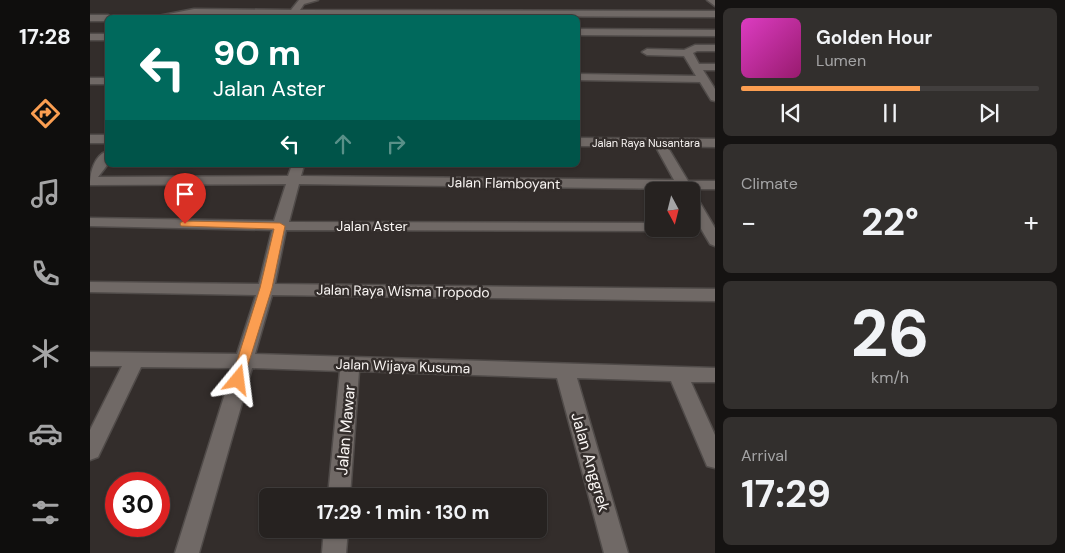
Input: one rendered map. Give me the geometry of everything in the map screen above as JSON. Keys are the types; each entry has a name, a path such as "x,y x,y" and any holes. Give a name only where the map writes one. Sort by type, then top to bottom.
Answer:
{"street":[{"path":"293,13 301,2 314,0"},
{"path":"711,0 715,4"},
{"path":"293,13 340,15"},
{"path":"169,15 293,13 715,15"},
{"path":"700,15 715,32"},
{"path":"90,18 105,18"},
{"path":"580,32 715,32"},
{"path":"90,37 105,37"},
{"path":"647,52 690,51 715,48"},
{"path":"690,51 715,98"},
{"path":"697,67 715,68"},
{"path":"580,77 709,84"},
{"path":"90,81 105,81"},
{"path":"90,139 105,139"},
{"name":"Jalan Raya Nusantara","path":"580,142 715,143"},
{"path":"580,149 715,149"},
{"path":"663,149 682,182"},
{"path":"90,180 105,159"},
{"path":"90,180 295,172 266,288 187,553"},
{"name":"Jalan Flamboyant","path":"295,172 645,186"},
{"name":"Jalan Flamboyant","path":"700,186 715,185"},
{"path":"700,212 711,227 715,241"},
{"name":"Jalan Aster","path":"90,222 280,226 645,227"},
{"name":"Jalan Raya Wisma Tropodo","path":"90,287 715,295"},
{"name":"Jalan Wijaya Kusuma","path":"90,359 243,361 715,374"},
{"path":"90,451 134,361"},
{"name":"Jalan Mawar","path":"340,488 350,365"},
{"name":"Jalan Anggrek","path":"565,371 616,553"},
{"path":"678,374 715,459"},
{"path":"334,553 335,538"}],"route":[{"path":"185,224 280,226 266,288 238,380"}]}
